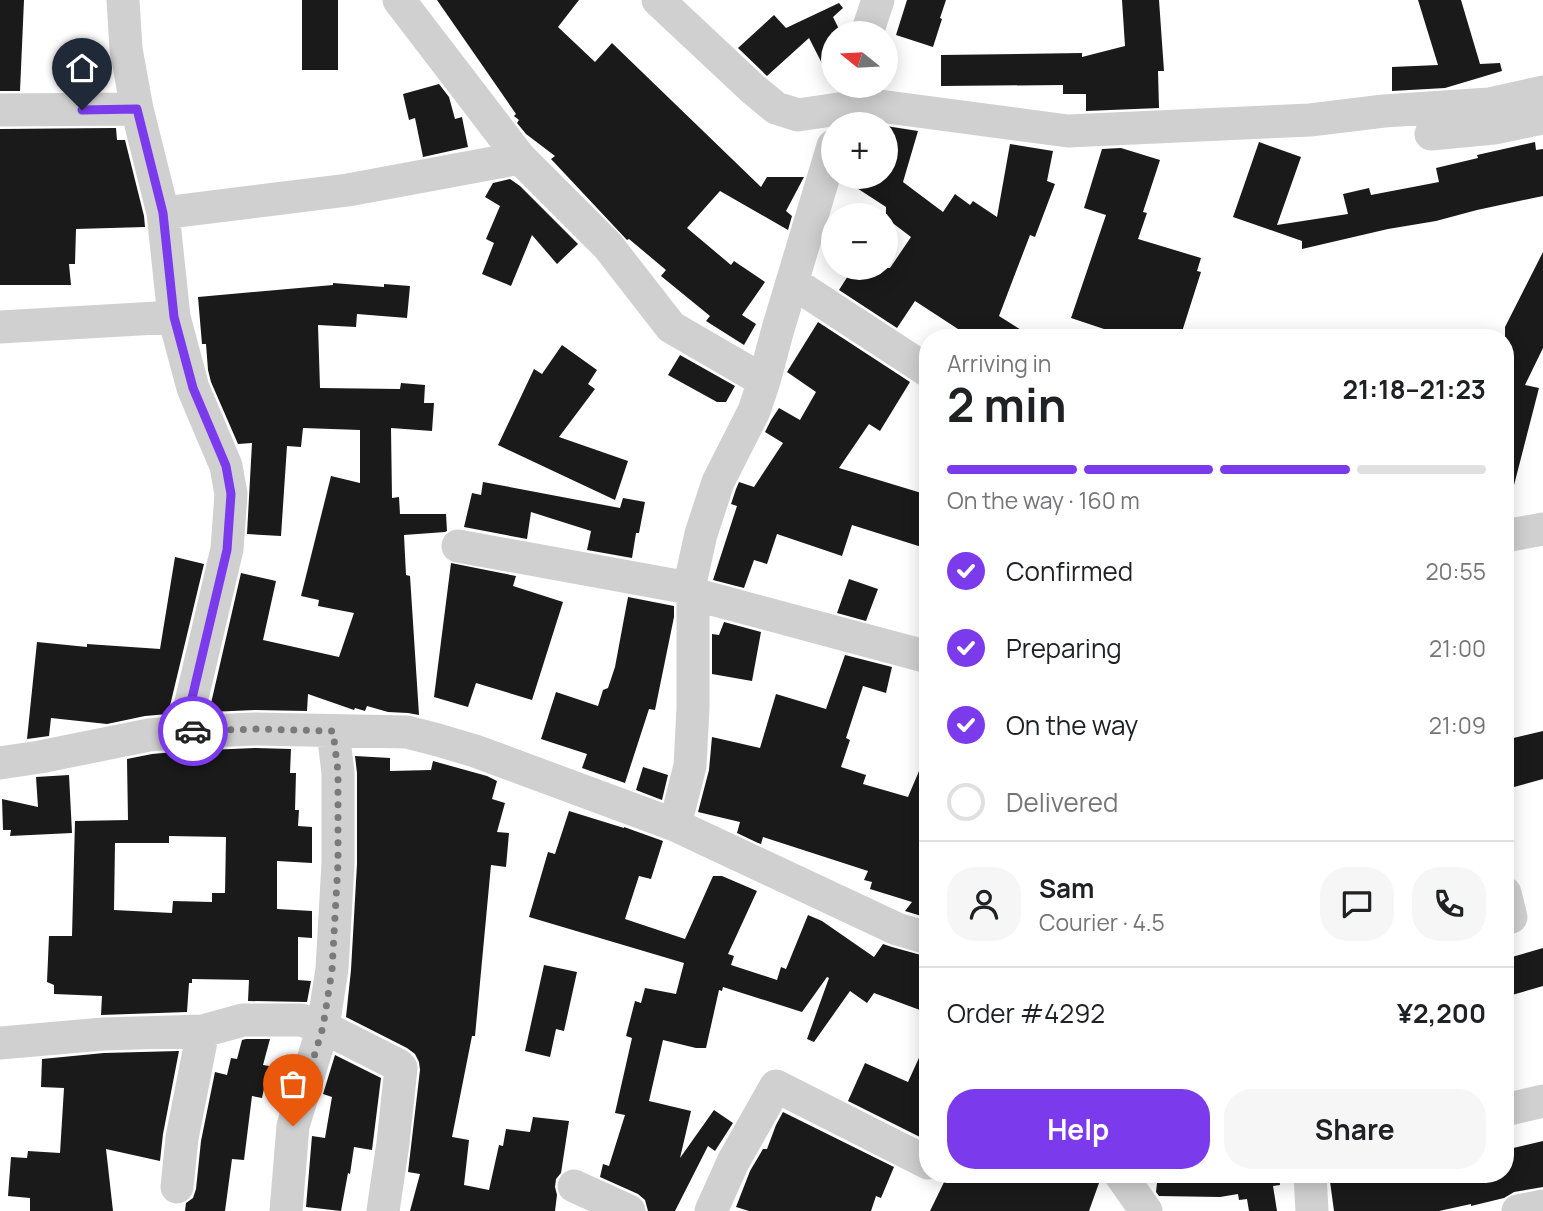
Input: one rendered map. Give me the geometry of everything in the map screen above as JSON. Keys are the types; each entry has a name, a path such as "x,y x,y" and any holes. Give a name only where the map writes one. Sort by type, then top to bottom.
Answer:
{"street":[{"path":"123,0 126,49 137,109 163,213 174,317 193,388 226,466 231,494 227,550 184,732"},
{"path":"399,0 520,158 608,246 671,327 764,382"},
{"path":"658,0 776,108 798,115 845,106 872,105 1068,131 1310,120 1384,111 1489,104 1543,92"},
{"path":"871,21 878,0"},
{"path":"0,110 137,109"},
{"path":"1431,134 1494,128 1543,118"},
{"path":"163,213 348,190 520,158"},
{"path":"675,825 690,766 693,708 691,591 702,534 718,482 754,411 764,382 821,186"},
{"path":"792,282 919,365"},
{"path":"0,327 174,317"},
{"path":"1514,534 1543,529"},
{"path":"458,546 691,591 919,654"},
{"path":"0,763 139,736 184,732 255,729 407,732 487,755 675,825 897,929 919,935"},
{"path":"286,1211 293,1126 323,1027 332,970 338,863 338,772 333,731"},
{"path":"0,1043 103,1034 203,1031 256,1019 301,1020 323,1027 401,1068 383,1211"},
{"path":"177,1187 182,1138 203,1031"},
{"path":"711,1211 733,1162 776,1086 919,1158"},
{"path":"1514,1108 1543,1101"},
{"path":"1126,1183 1146,1211"},
{"path":"1310,1183 1312,1211"},
{"path":"574,1186 629,1211"},
{"path":"1518,1211 1543,1206"}],"building":[{"path":"0,0 24,0 20,91 0,91"},
{"path":"302,0 338,0 338,70 302,70"},
{"path":"437,0 579,0 558,27 595,62 612,43 761,187 767,177 804,177 786,211 792,216 788,230 720,191 687,228 731,265 734,261 765,282 742,315 756,324 744,345 706,321 710,316 661,276 666,270 627,240 551,159 555,156 526,134 517,123 519,120 514,116 516,114"},
{"path":"907,0 946,0 933,47 898,36"},
{"path":"1122,0 1159,0 1164,71 1158,71 1159,108 1086,111 1086,94 1063,94 1063,85 941,86 941,55 1082,53 1082,57 1125,46"},
{"path":"1418,0 1461,0 1480,64 1500,63 1502,71 1445,88 1392,91 1392,67 1438,65"},
{"path":"839,3 843,8 833,17 835,21 821,21 821,62 809,38 767,76 738,48 774,15 786,28"},
{"path":"439,84 449,97 455,119 462,117 468,147 423,157 415,118 409,120 403,94"},
{"path":"116,128 117,140 125,140 145,227 76,229 75,264 69,264 71,285 0,285 0,129"},
{"path":"898,128 918,131 903,182 943,212 955,194 970,205 973,201 997,217 1010,144 1053,151 1047,181 1055,184 1035,237 1030,235 999,316 1020,329 958,329 915,301 897,328 839,290 845,280 898,280 898,256 911,237 898,227 898,203 880,203 858,189 898,189"},
{"path":"1259,142 1301,157 1277,225 1348,214 1343,194 1369,188 1371,195 1439,182 1436,168 1478,158 1477,155 1535,142 1536,150 1543,149 1543,196 1302,249 1302,241 1233,217"},
{"path":"1121,148 1160,160 1143,212 1147,213 1138,239 1201,258 1197,271 1201,272 1183,329 1104,329 1071,318 1106,215 1084,208 1102,149"},
{"path":"510,179 578,244 557,264 532,235 511,286 482,274 494,243 486,239 500,206 485,197 493,183"},
{"path":"1543,252 1543,348 1525,385 1539,388 1514,485 1514,329 1505,327"},
{"path":"333,283 410,286 407,318 357,314 356,327 318,325 320,388 400,389 401,383 425,385 424,403 434,403 432,431 391,428 392,498 399,497 400,514 446,514 445,532 404,535 406,575 410,576 419,715 388,712 367,706 365,711 354,710 308,694 307,711 209,712 241,573 276,581 263,640 339,657 354,613 318,606 319,600 301,596 331,476 360,483 360,430 303,428 301,447 287,446 281,536 247,534 252,443 238,444 211,382 206,344 202,344 198,297"},
{"path":"818,322 910,382 880,431 869,424 839,468 919,492 919,546 852,525 842,556 777,534 767,564 754,560 744,588 713,580 737,506 731,504 739,482 754,487 783,443 765,432 771,420 779,408 800,420 816,392 787,372"},
{"path":"562,345 597,370 588,384 595,389 559,437 628,461 615,500 498,445 534,369 542,374"},
{"path":"680,355 735,386 726,402 717,402 668,375"},
{"path":"483,482 620,508 623,498 645,502 632,558 587,550 591,531 531,512 527,539 464,527 472,493 481,495"},
{"path":"175,557 204,564 168,714 107,724 51,718 49,736 27,739 37,642 87,647 87,644 160,649"},
{"path":"451,563 516,576 513,586 563,602 532,700 476,683 468,707 434,697"},
{"path":"849,579 878,589 866,621 837,613"},
{"path":"628,597 674,606 674,617 655,710 649,709 625,783 582,768 587,754 541,739 556,692 598,706 615,667"},
{"path":"724,622 761,632 752,681 712,674 712,634 719,635"},
{"path":"845,655 892,667 886,693 863,686 846,738 850,740 841,767 866,775 863,784 908,797 919,771 919,915 905,911 912,902 870,889 872,882 864,880 868,871 763,837 761,844 758,843 737,833 740,822 698,812 709,770 712,737 760,748 776,694 826,709"},
{"path":"1543,731 1543,779 1514,787 1514,738"},
{"path":"291,749 290,773 296,773 295,810 299,810 298,826 312,827 312,863 277,861 277,909 312,911 312,938 298,937 298,980 311,981 307,1002 248,1001 249,980 192,979 192,983 189,983 187,1012 101,1015 102,996 54,994 54,985 47,982 49,936 72,936 75,821 128,820 127,759 185,751","holes":["169,836 226,837 225,893 212,893 212,902 173,901 172,913 114,910 115,843 169,843"]},
{"path":"355,756 390,758 390,771 431,770 433,761 497,781 492,799 505,803 497,832 509,833 506,867 491,865 475,1036 472,1036 452,1137 469,1140 464,1185 489,1190 499,1145 503,1146 506,1129 530,1132 533,1117 569,1121 561,1173 556,1179 555,1211 410,1211 420,1174 408,1172 419,1062 415,1054 407,1048 346,1017 357,864"},
{"path":"643,767 668,775 662,800 636,790"},
{"path":"69,775 72,833 10,836 11,830 3,830 2,799 38,807 36,777"},
{"path":"569,811 663,841 651,879 639,876 625,919 685,939 713,876 722,876 757,891 728,954 734,956 731,965 777,980 781,967 786,969 808,915 822,921 874,957 883,944 919,954 919,1010 874,993 867,1003 850,991 814,1042 807,1039 829,978 827,977 802,1012 723,987 722,991 719,990 706,1048 663,1040 649,1101 691,1111 680,1158 714,1110 733,1123 715,1151 708,1146 675,1211 648,1211 645,1200 638,1194 600,1177 603,1164 609,1166 625,1115 615,1113 632,1038 626,1036 635,1001 641,1003 645,988 676,994 684,963 529,917 548,852 555,854"},
{"path":"1543,948 1543,986 1514,994 1514,956"},
{"path":"544,965 577,972 564,1031 556,1029 550,1057 525,1051"},
{"path":"270,1039 263,1065 269,1066 262,1098 252,1096 244,1160 232,1159 225,1211 185,1211 186,1203 193,1198 196,1189 201,1141 215,1072 227,1075 231,1058 237,1059 242,1040"},
{"path":"179,1051 160,1161 106,1149 113,1211 30,1211 30,1198 8,1196 11,1157 27,1158 28,1151 60,1153 64,1088 41,1087 42,1059 104,1053"},
{"path":"335,1055 381,1078 372,1150 354,1147 341,1211 306,1207 312,1136 325,1138 332,1097 323,1094"},
{"path":"919,1058 919,1136 848,1101 865,1063 908,1082"},
{"path":"783,1112 894,1167 881,1198 876,1196 871,1211 749,1211 736,1207 750,1171 763,1149 767,1149"},
{"path":"1543,1141 1543,1187 1514,1192 1504,1198 1471,1206 1439,1211 1334,1211 1330,1183 1514,1183 1514,1148"},
{"path":"944,1183 1099,1183 1089,1211 930,1211"},
{"path":"1157,1183 1280,1185 1273,1186 1277,1211 1249,1211 1247,1199 1239,1200 1238,1194 1220,1197 1159,1196 1156,1192"}],"way so far":[{"path":"193,731 333,731 338,772 338,863 332,970 323,1027 293,1126"}],"route":[{"path":"82,110 137,109 163,213 174,317 193,388 226,466 231,494 227,550 184,732 193,731"}]}
